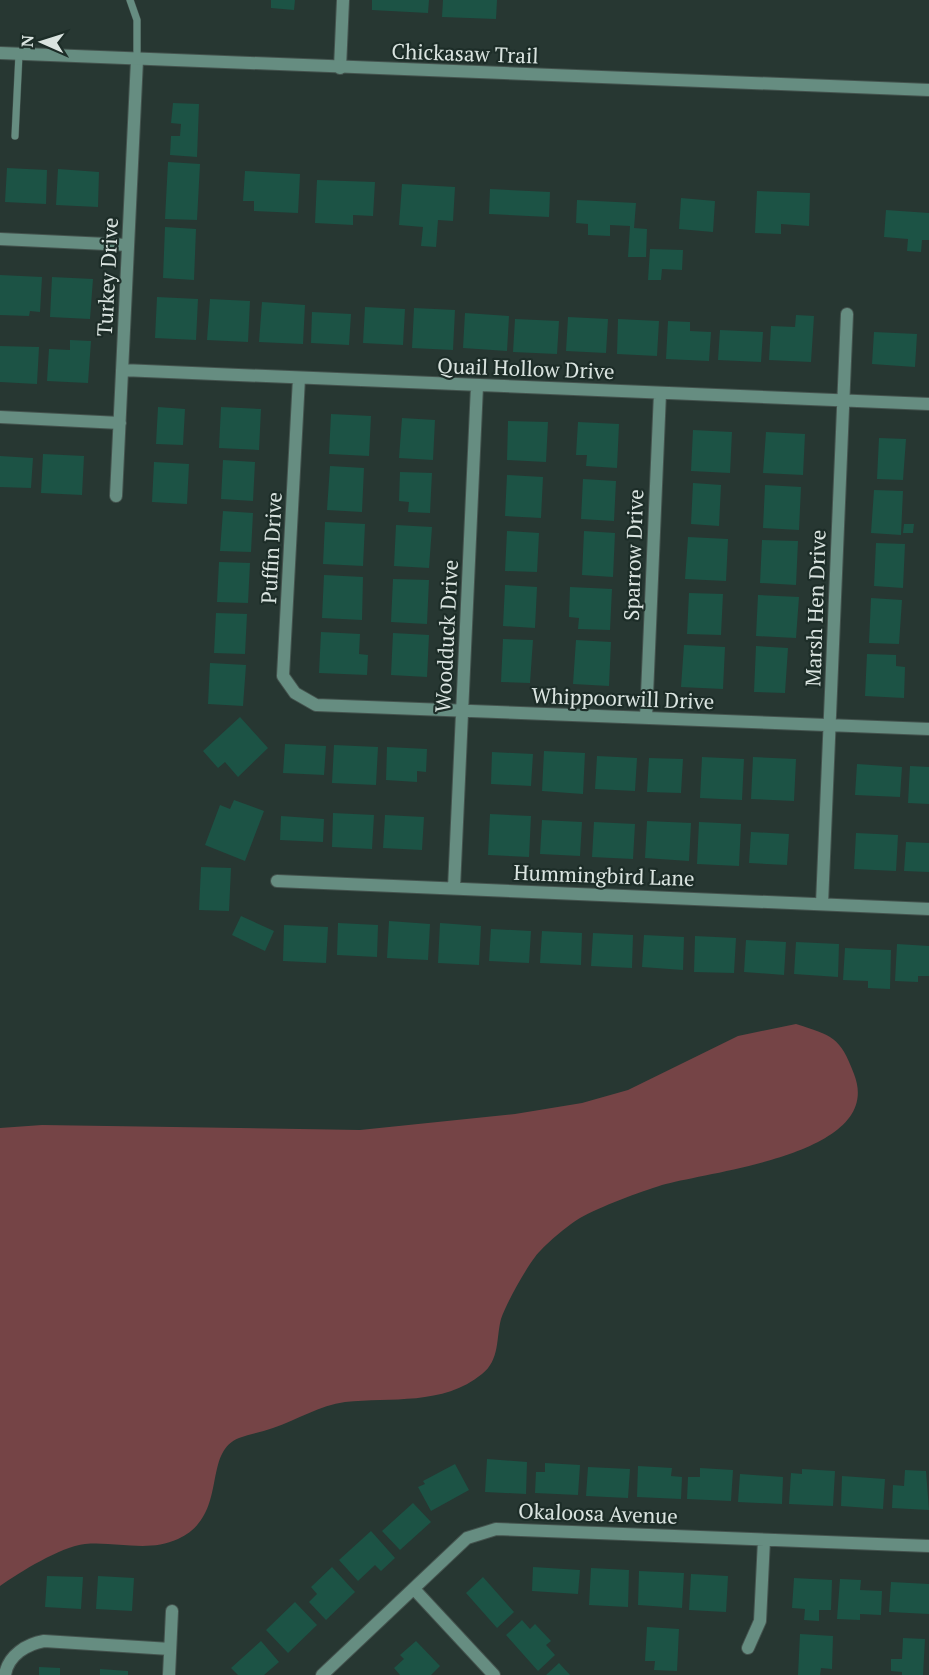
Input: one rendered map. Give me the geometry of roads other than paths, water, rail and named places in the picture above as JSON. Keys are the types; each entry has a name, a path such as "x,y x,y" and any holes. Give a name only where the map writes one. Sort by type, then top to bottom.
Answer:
{"street":[{"path":"340,68 343,0"},
{"name":"Chickasaw Trail","path":"0,53 929,90"},
{"name":"Turkey Drive","path":"116,496 137,60"},
{"path":"0,239 128,245"},
{"name":"Marsh Hen Drive","path":"822,904 847,314"},
{"name":"Quail Hollow Drive","path":"122,370 929,404"},
{"name":"Puffin Drive","path":"300,378 283,675 295,693 316,705"},
{"name":"Woodduck Drive","path":"454,888 477,386"},
{"name":"Sparrow Drive","path":"646,718 660,393"},
{"path":"0,417 120,423"},
{"name":"Whippoorwill Drive","path":"316,705 929,729"},
{"name":"Hummingbird Lane","path":"277,881 929,909"},
{"name":"Okaloosa Avenue","path":"322,1675 467,1538 496,1529 929,1546"},
{"path":"748,1648 759,1621 765,1540"},
{"path":"414,1589 494,1675"},
{"path":"169,1675 172,1611"},
{"path":"5,1675 14,1656 29,1644 44,1641 170,1649"}],"lane":[{"path":"130,0 137,21 137,60"},
{"path":"15,136 19,54"}]}
